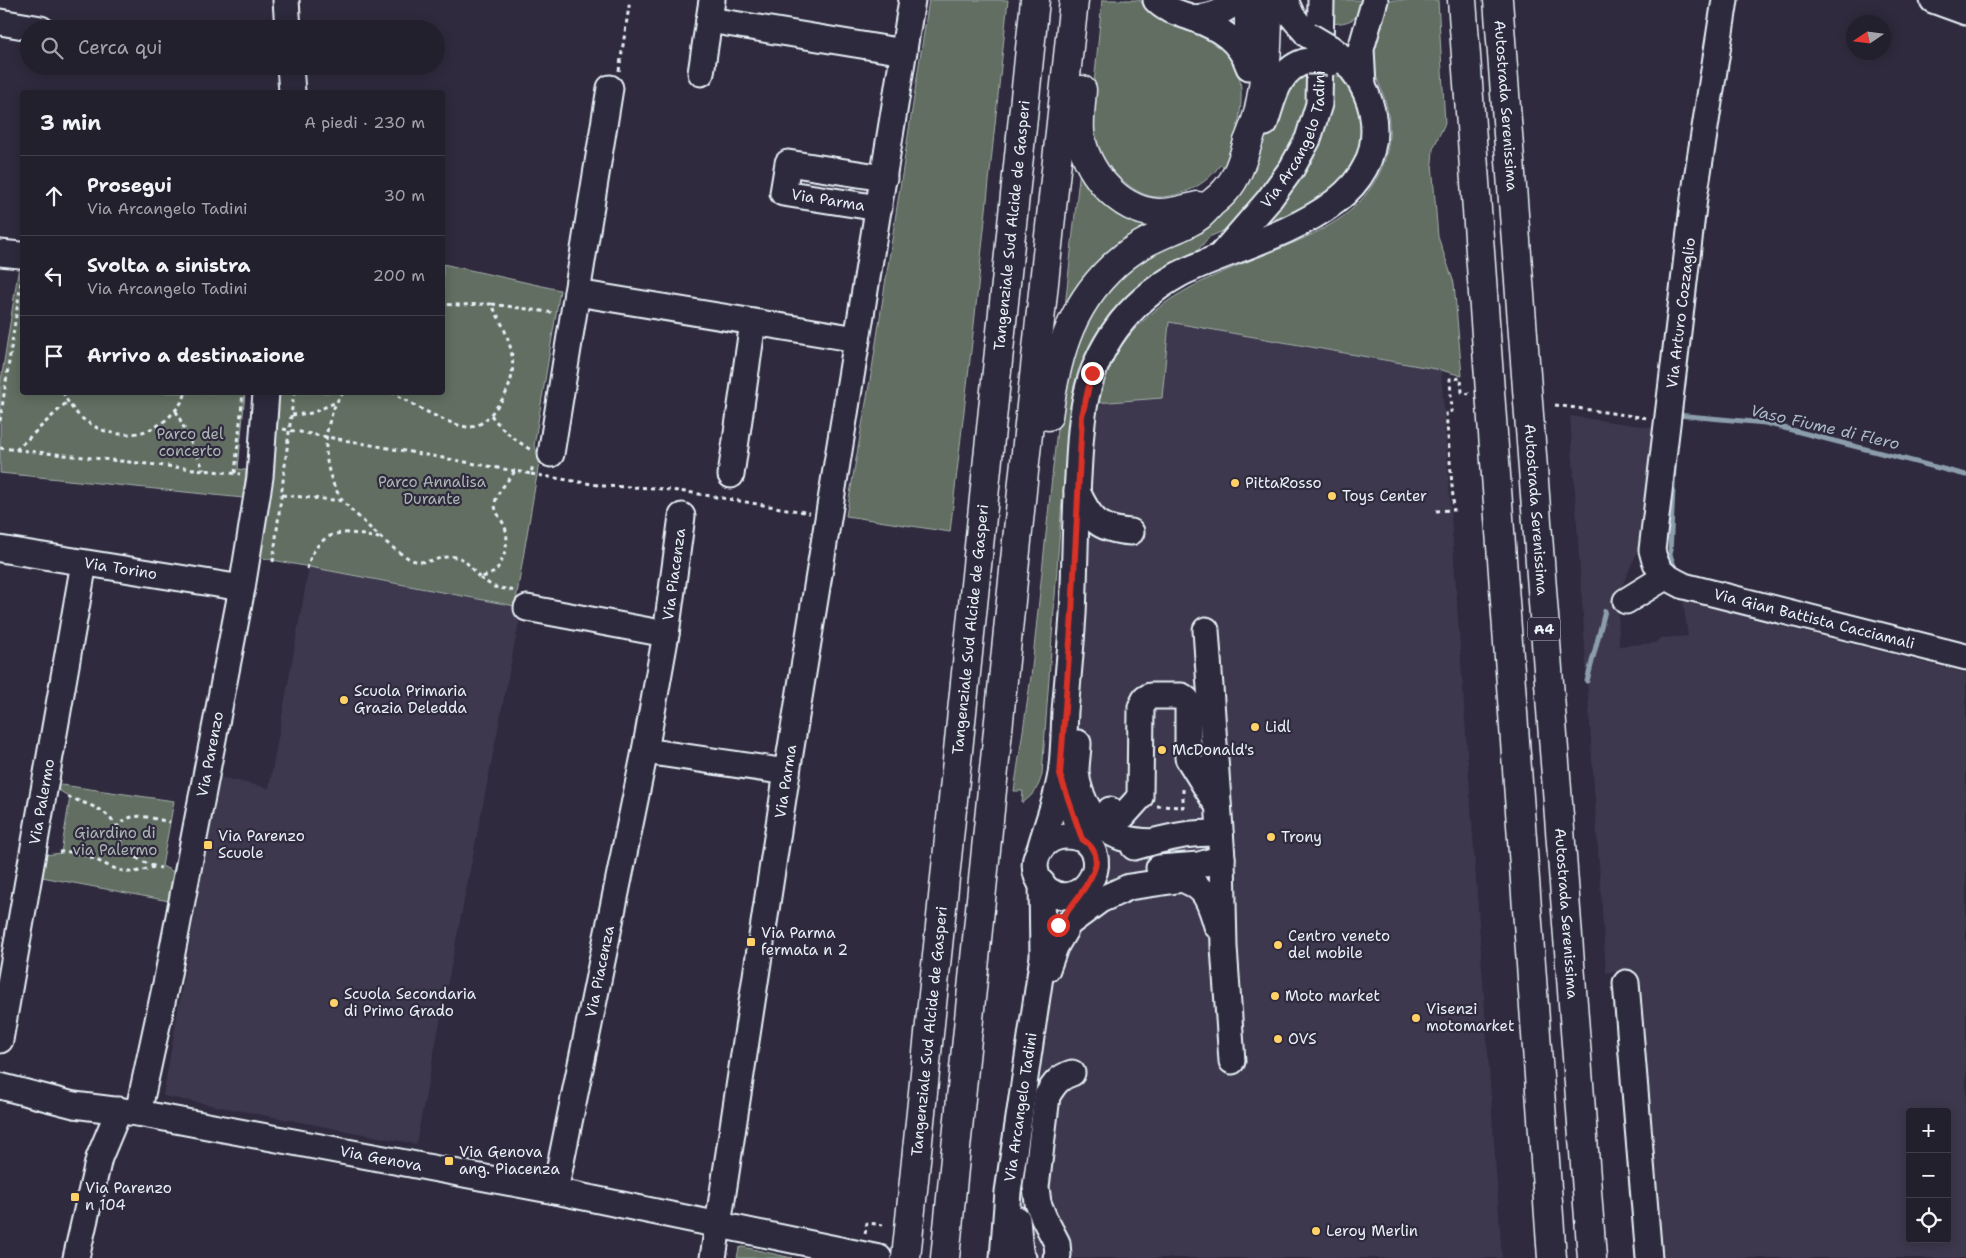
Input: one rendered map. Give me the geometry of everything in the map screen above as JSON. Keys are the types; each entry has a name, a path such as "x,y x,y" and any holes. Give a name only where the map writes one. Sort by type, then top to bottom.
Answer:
{"main road":[{"name":"Tangenziale Sud Alcide de Gasperi","path":"906,1258 1035,0"},
{"path":"945,1258 1023,481 1074,0"},
{"path":"1081,0 1085,48 1079,123 1080,134 1086,156 1097,176 1113,194 1142,210 1166,213 1212,203"},
{"path":"1248,142 1249,0"},
{"path":"1023,481 1037,463 1041,451 1056,366 1062,348 1078,312 1088,296 1112,267 1156,237 1198,218 1228,189 1234,180 1259,110 1267,46 1268,0"},
{"name":"A4","path":"1462,0 1552,1258"},
{"name":"Autostrada Serenissima","path":"1498,0 1592,1258"}],"street":[{"path":"286,0 287,20"},
{"name":"Via Parma","path":"713,1258 787,772 912,0"},
{"path":"1156,0 1170,10 1194,18 1234,40 1249,67"},
{"path":"1194,18 1214,15 1224,11 1237,0"},
{"path":"1285,0 1292,16 1336,66"},
{"name":"Via Arcangelo Tadini","path":"1217,258 1268,201 1292,168 1308,139 1319,104 1321,0"},
{"name":"Via Arcangelo Tadini","path":"1336,66 1361,74 1361,49 1375,0"},
{"name":"Via Arturo Cozzaglio","path":"1665,577 1655,565 1652,550 1694,198 1725,0"},
{"path":"1933,0 1966,12"},
{"path":"701,73 711,10 904,52"},
{"path":"0,22 20,25"},
{"path":"1248,142 1258,134 1264,125 1278,84 1296,65 1336,66"},
{"name":"Via Arcangelo Tadini","path":"1008,1257 1008,1192 1043,956 1042,883 1036,872 1036,862 1060,775 1072,614 1077,492 1084,402 1092,373 1105,347 1131,311 1152,292 1177,276 1304,221 1335,203 1350,187 1367,162 1374,134 1373,114 1336,66"},
{"path":"289,75 292,90"},
{"path":"540,456 572,322 614,82"},
{"name":"Via Parma","path":"879,208 783,193 788,163 884,178"},
{"path":"577,293 857,339"},
{"path":"730,475 753,322"},
{"name":"Via Parenzo","path":"76,1258 99,1158 129,1111 167,979 242,588 260,477 266,395"},
{"path":"1077,492 1084,508 1094,520 1112,531 1131,532"},
{"name":"Via Piacenza","path":"555,1191 645,751 666,634 682,516"},
{"name":"Via Torino","path":"0,549 242,588"},
{"name":"Via Palermo","path":"0,1040 84,563"},
{"path":"1626,601 1665,577"},
{"name":"Via Gian Battista Cacciamali","path":"1665,577 1684,586 1966,657"},
{"name":"Via Piacenza","path":"526,608 666,634"},
{"path":"1072,614 1086,638 1076,771 1081,795 1090,812 1106,829 1123,838 1151,842"},
{"path":"1206,630 1221,846 1224,947 1232,1061"},
{"path":"1110,810 1122,817 1140,797 1141,707 1145,699 1150,696 1182,696 1187,700 1188,758 1217,805"},
{"path":"645,751 787,772"},
{"name":"Via Arcangelo Tadini","path":"1043,956 1058,925 1096,870 1095,858 1085,841 1060,775"},
{"path":"1040,849 1047,841 1059,835 1072,835 1111,849 1128,849 1151,842 1205,832 1221,846"},
{"path":"1036,997 1055,947 1069,923 1080,913 1100,900 1129,887 1200,865 1221,846"},
{"path":"1042,883 1050,891 1058,894 1072,894 1128,872 1168,874 1196,884 1204,892 1211,904 1224,947"},
{"path":"1626,983 1649,1258"},
{"path":"1056,1258 1058,1255 1057,1243 1038,1203 1036,1187 1048,1096 1053,1084 1063,1076 1072,1073"},
{"name":"Via Genova","path":"0,1086 74,1105 129,1111 555,1191 879,1258"}],"path":[{"path":"614,82 630,0"},
{"path":"0,421 14,261"},
{"path":"445,304 461,306 491,304 557,313 560,314 559,319 572,322"},
{"path":"397,395 457,425 470,427 478,425 490,415 502,402 509,390 514,370 511,345 503,324 491,304"},
{"path":"1436,511 1454,510 1446,412 1452,411 1450,379 1461,378 1462,392 1470,394"},
{"path":"64,395 67,402 78,416 93,427 110,433 128,434 146,431 163,423 176,411 184,395"},
{"path":"235,474 243,395"},
{"path":"273,562 294,395"},
{"path":"292,415 312,413 334,403 341,395"},
{"path":"16,450 67,402"},
{"path":"334,403 326,436 326,454 329,471 343,501 380,538 410,559 425,563 449,556 456,557 465,561 480,578 494,587 529,593 526,608"},
{"path":"1555,405 1668,421"},
{"path":"176,411 204,470"},
{"path":"490,415 516,441 540,456 531,474"},
{"path":"263,424 604,486 694,492 828,516"},
{"path":"0,448 260,477"},
{"path":"480,578 493,573 503,559 507,535 505,526 497,514 495,503 500,492 515,471"},
{"path":"282,495 343,501"},
{"path":"307,569 314,548 332,535 345,532 380,538"},
{"path":"68,798 103,812 110,817 120,840 130,853 161,868"},
{"path":"116,828 122,820 134,815 170,822"},
{"path":"59,852 85,854 116,869 125,871 135,872 154,866"},
{"path":"865,1238 866,1223 884,1225"}],"shaded area":[{"path":"1168,322 1441,370 1502,1258 1011,1258 1038,1012 1094,881 1069,796 1093,406 1096,403 1162,397"},
{"path":"1570,416 1655,428 1640,546 1618,595 1619,646 1655,643 1660,638 1688,636 1683,601 1966,673 1966,1258 1656,1258 1635,970 1606,973"},
{"path":"309,567 515,606 519,622 416,1144 163,1096 219,777 269,788"}],"green space":[{"path":"929,0 1008,0 950,532 846,516 872,369"},
{"path":"1102,0 1140,0 1158,18 1219,43 1225,47 1234,59 1241,89 1241,106 1235,138 1225,167 1220,165 1201,184 1176,195 1154,197 1145,195 1127,184 1113,172 1104,159 1097,145 1093,114 1094,82"},
{"path":"1328,0 1368,0 1352,20 1328,24"},
{"path":"1385,0 1438,0 1445,123 1433,149 1432,163 1438,237 1454,283 1462,376 1441,370 1169,322 1162,398 1096,403 1103,380 1124,342 1143,321 1164,304 1187,289 1212,277 1319,231 1343,217 1363,198 1372,186 1384,162 1389,142 1388,111 1372,60 1373,42"},
{"path":"1308,71 1309,107 1284,162 1230,228 1209,237 1192,257 1140,284 1110,313 1093,339 1078,371 1073,391 1064,499 1062,500 1042,774 1035,790 1022,803 1023,791 1014,791 1031,677 1057,429 1069,365 1090,316 1119,271 1214,219 1232,203 1257,149 1269,133 1288,84"},
{"path":"1325,72 1337,75 1345,81 1354,95 1361,126 1359,148 1350,166 1337,183 1320,197 1260,229"},
{"path":"1080,168 1154,224 1077,289 1065,307"},
{"name":"Parco del concerto","path":"20,260 20,395 245,395 238,469 246,470 243,498 0,473 0,387"},
{"name":"Parco Annalisa Durante","path":"445,264 560,290 534,446 540,457 515,606 257,557 275,395 445,395"},
{"name":"Giardino di via Palermo","path":"55,784 174,801 162,866 174,872 169,901 42,877 46,855 61,853 70,797 55,788"},
{"path":"743,1247 792,1258 737,1258 739,1248"}],"waterway":[{"name":"Vaso Fiume di Flero","path":"1677,415 1765,423 1966,475"},
{"path":"1674,466 1670,555 1676,571"},
{"path":"1587,681 1605,611"}],"place":[{"name":"PittaRosso","path":"1235,483"},
{"name":"Toys Center","path":"1332,496"},
{"name":"Scuola Primaria Grazia Deledda","path":"344,700"},
{"name":"Lidl","path":"1255,727"},
{"name":"McDonald's","path":"1162,750"},
{"name":"Trony","path":"1271,837"},
{"name":"Via Parenzo Scuole","path":"208,845"},
{"name":"Via Parma fermata n 2","path":"751,942"},
{"name":"Centro veneto del mobile","path":"1278,945"},
{"name":"Moto market","path":"1275,996"},
{"name":"Scuola Secondaria di Primo Grado","path":"334,1003"},
{"name":"Visenzi motomarket","path":"1416,1018"},
{"name":"OVS","path":"1278,1039"},
{"name":"Via Genova ang. Piacenza","path":"449,1161"},
{"name":"Via Parenzo n 104","path":"75,1197"},
{"name":"Leroy Merlin","path":"1316,1231"}],"route":[{"path":"1058,925 1091,880 1096,870 1092,849 1082,839 1060,775 1072,614 1082,416 1092,373"}]}
